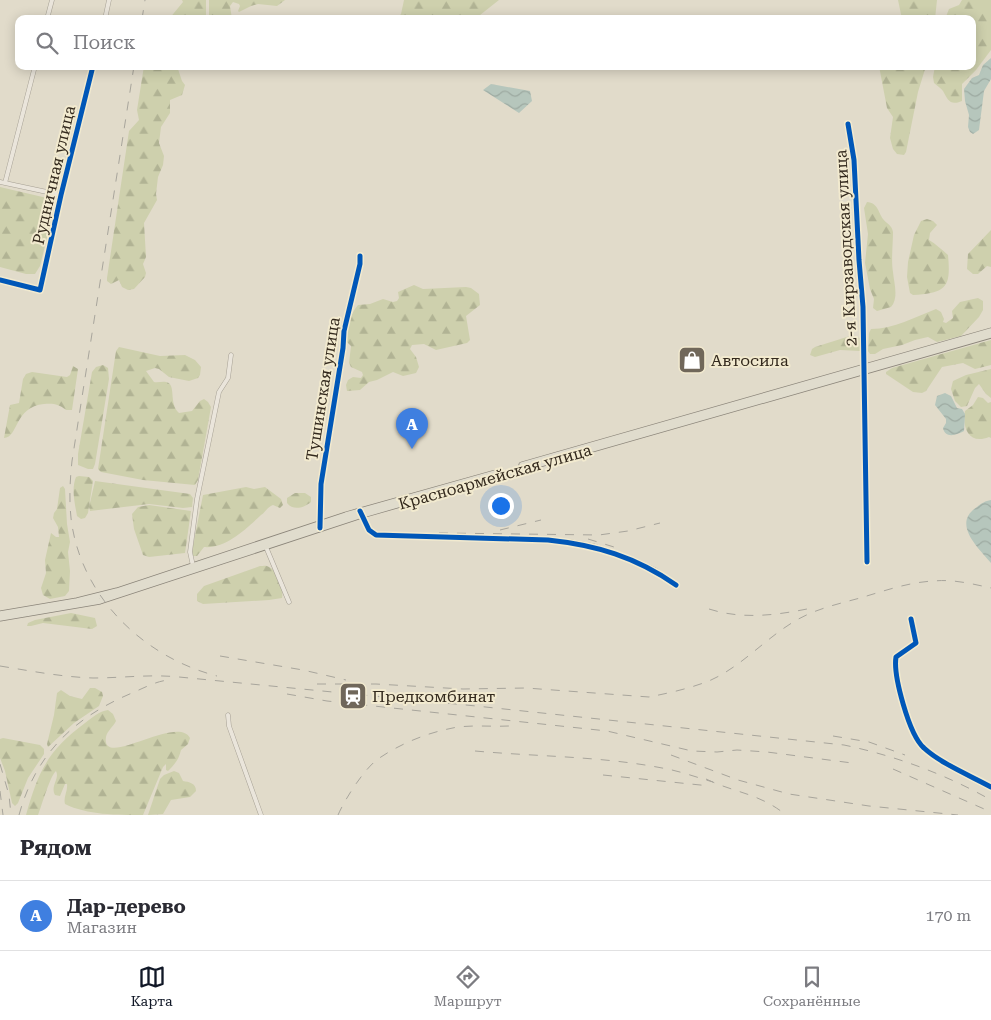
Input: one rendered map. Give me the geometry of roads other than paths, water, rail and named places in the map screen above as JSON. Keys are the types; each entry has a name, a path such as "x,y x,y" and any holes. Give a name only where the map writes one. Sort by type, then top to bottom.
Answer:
{"main road":[{"name":"Красноармейская улица","path":"0,614 94,597 361,513 865,369 991,331"},
{"name":"Красноармейская улица","path":"865,369 991,335"},
{"name":"Красноармейская улица","path":"0,618 100,601 266,547 320,526"}],"street":[{"path":"48,15 52,0"},
{"path":"106,15 109,0"},
{"path":"5,183 34,70"},
{"name":"Рудничная улица","path":"0,280 40,290 92,70"},
{"name":"2-я Кирзаводская улица","path":"848,124 854,160 859,260 864,307 867,562"},
{"path":"0,182 61,195"},
{"name":"Тушинская улица","path":"320,526 321,484 343,348 343,336 360,264 360,256"},
{"path":"193,566 190,552 197,499 219,392 228,378 232,355"},
{"path":"361,513 369,530 376,535 548,540 594,546 634,560 655,570 676,585"},
{"path":"266,547 289,602"},
{"path":"911,619 916,643 896,657 894,665 901,698 918,740 922,747 935,757 991,787"},
{"path":"228,715 229,726 261,815"}],"water":[{"path":"991,58 991,79 984,91 979,130 973,134 968,127 969,115 964,89 972,78 979,75 983,65"},
{"path":"491,84 530,91 532,101 519,113 483,90"},
{"path":"945,393 951,396 957,408 962,409 965,414 964,431 955,435 946,434 944,431 946,419 935,405 937,396"},
{"path":"991,500 991,563 970,536 967,521 970,514 977,507"}],"railway":[{"path":"143,15 145,0"},
{"path":"133,70 72,461 70,489 71,518 77,546 87,573 102,597 120,619 141,638 164,654 190,667 217,676"},
{"path":"500,530 541,520"},
{"path":"439,533 599,535 628,531 660,523"},
{"path":"588,539 614,547"},
{"path":"317,684 376,684 463,689 526,688 649,697 688,688 711,680 744,660 774,635 795,621 827,607 915,583 956,581 991,588"},
{"path":"709,609 735,614 760,615 812,608"},
{"path":"220,656 303,670 346,680"},
{"path":"0,666 46,674 81,677 179,677 844,745 920,767 956,782 991,800"},
{"path":"19,815 26,793 47,755 76,726 93,713 111,703 150,685 169,680"},
{"path":"287,694 327,701 607,731 692,751 717,752 737,750 767,752 852,763"},
{"path":"338,815 361,777 378,759 394,749 421,737 455,727 509,726"},
{"path":"833,736 869,742 905,755"},
{"path":"475,751 648,765 713,782"},
{"path":"671,755 738,780 789,794 869,806 958,815"},
{"path":"0,764 9,795 11,815"},
{"path":"893,769 991,812"},
{"path":"603,775 710,786"},
{"path":"706,779 766,802 786,815"},
{"path":"0,791 3,815"}],"place":[{"name":"Автосила","path":"692,360"},
{"name":"Дар-дерево","path":"412,449"},
{"name":"Предкомбинат","path":"353,696"}]}
